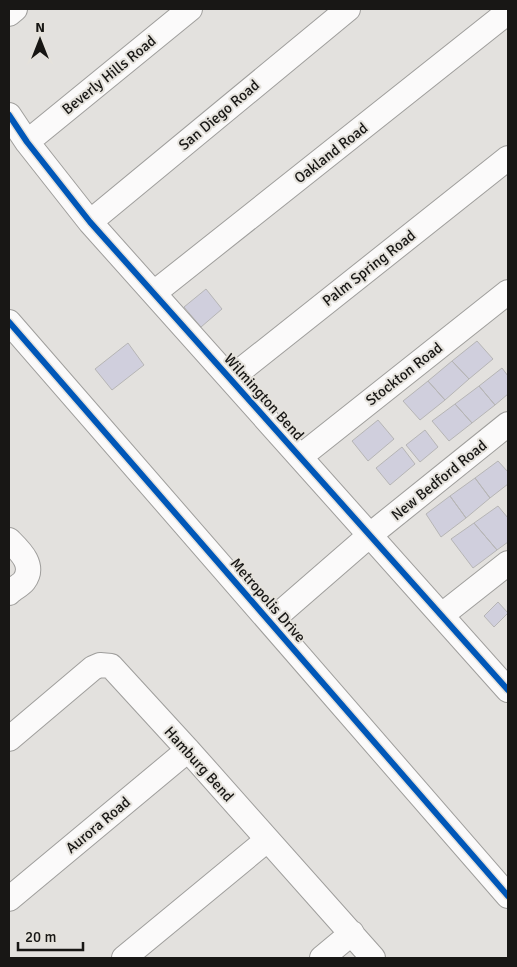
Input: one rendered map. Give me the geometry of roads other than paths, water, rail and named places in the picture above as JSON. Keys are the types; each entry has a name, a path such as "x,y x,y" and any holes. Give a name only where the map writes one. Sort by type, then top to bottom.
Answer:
{"street":[{"path":"9,14 15,9"},
{"name":"Beverly Hills Road","path":"27,142 190,9"},
{"name":"San Diego Road","path":"90,222 348,9"},
{"name":"Oakland Road","path":"154,293 508,12"},
{"name":"Wilmington Bend","path":"9,116 90,222 508,690"},
{"name":"Palm Spring Road","path":"230,378 508,158"},
{"name":"Stockton Road","path":"300,457 508,292"},
{"name":"Metropolis Drive","path":"9,322 271,621 508,896"},
{"name":"New Bedford Road","path":"271,621 370,535 508,424"},
{"path":"9,540 25,556 27,572 24,580 9,593"},
{"path":"442,615 508,563"},
{"name":"Hamburg Bend","path":"9,739 93,668 105,665 111,666 373,958"},
{"name":"Aurora Road","path":"9,899 188,750"},
{"path":"124,958 267,840"},
{"path":"322,958 352,933"}]}
